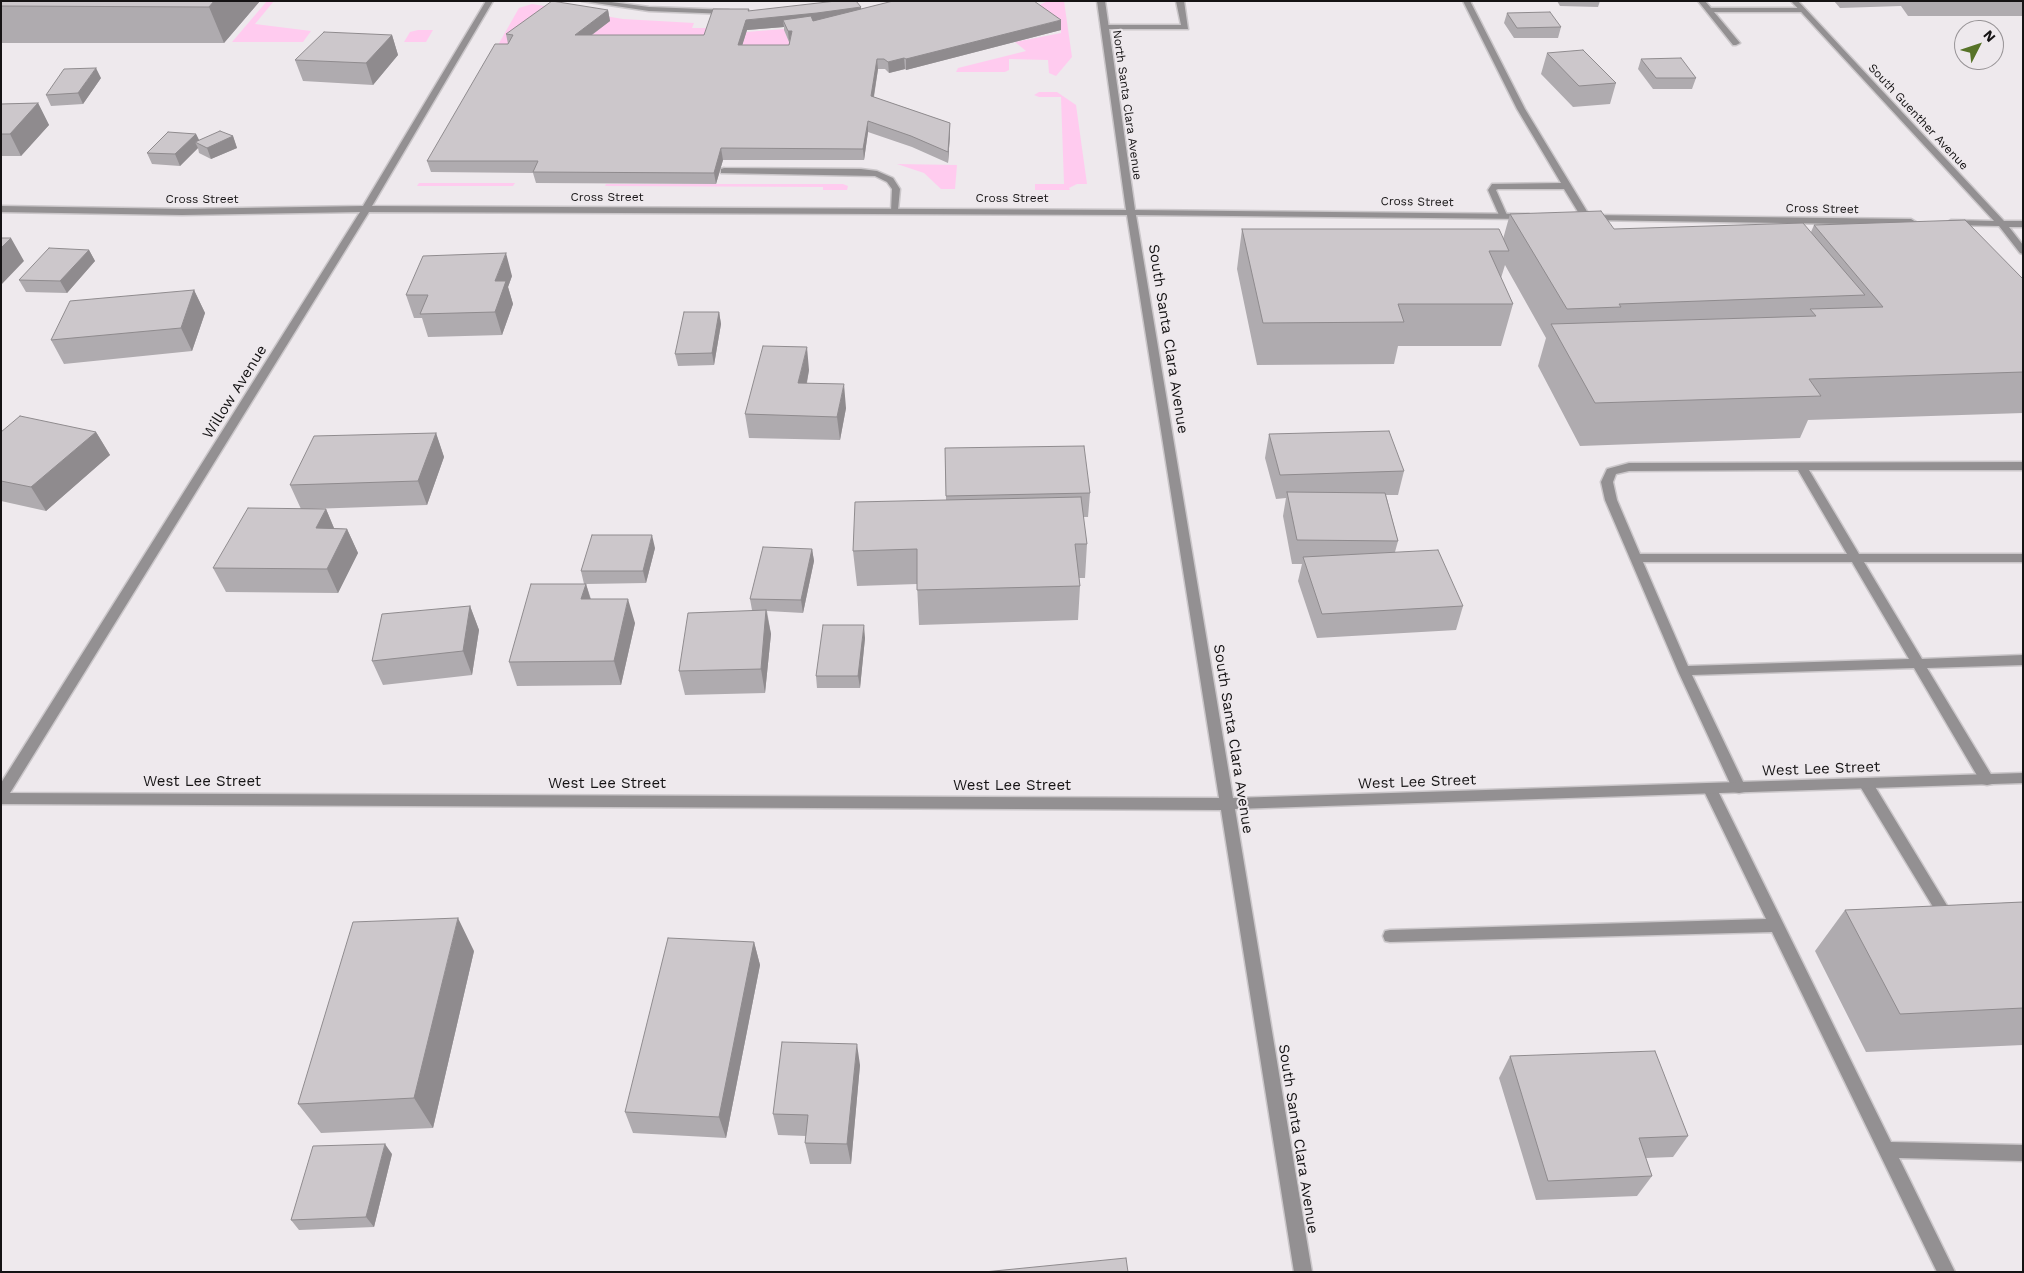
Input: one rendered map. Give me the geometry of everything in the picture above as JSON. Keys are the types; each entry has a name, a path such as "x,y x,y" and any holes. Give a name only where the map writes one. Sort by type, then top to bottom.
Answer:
{"street":[{"name":"Willow Avenue","path":"1,797 366,209 490,1"},
{"path":"585,1 649,10 738,12"},
{"name":"North Santa Clara Avenue","path":"1101,1 1131,211"},
{"path":"1105,26 1185,27 1180,1"},
{"path":"1466,1 1520,109 1566,186"},
{"path":"1701,1 1736,43"},
{"name":"South Guenther Avenue","path":"1794,1 2002,224 2023,251"},
{"path":"1708,10 1802,10"},
{"path":"724,171 861,172 877,174 890,180 896,189 894,210"},
{"path":"1503,215 1492,190 1495,186 1566,186"},
{"name":"Cross Street","path":"1566,186 1581,218 1923,223"},
{"name":"Cross Street","path":"1,210 182,212 366,209 894,210 1540,216"},
{"name":"South Santa Clara Avenue","path":"1131,211 1302,1272"},
{"path":"1943,223 2023,224"},
{"path":"1739,788 1684,671 1611,500 1607,482 1611,472 1629,467 2023,466"},
{"path":"1802,467 1986,780"},
{"path":"1636,558 2023,558"},
{"path":"1684,671 2023,660"},
{"name":"West Lee Street","path":"1,797 1227,804 2023,778"},
{"path":"1866,784 1954,928"},
{"path":"1710,789 1946,1272"},
{"path":"1390,936 1776,925"},
{"path":"1886,1150 2023,1153"}],"shaded area":[{"path":"267,1 274,1 255,24 311,31 303,42 232,42"},
{"path":"1048,1 1064,1 1072,57 1056,76 1049,73 1048,60 1009,59 1009,70 1005,72 956,72 958,68 1026,51 1015,42 1061,33 1061,23 1035,7"},
{"path":"532,4 623,19 694,23 692,28 712,28 706,46 498,45 519,8"},
{"path":"784,29 789,42 793,41 790,56 739,56 746,32"},
{"path":"433,30 426,42 404,42 410,32"},
{"path":"1039,92 1057,92 1076,105 1087,184 1077,184 1069,188 1070,190 1035,190 1035,184 1064,184 1061,97 1039,97 1034,95"},
{"path":"897,164 957,165 955,189 941,189 924,173"},
{"path":"419,183 515,183 513,186 417,186"},
{"path":"606,184 843,184 848,186 847,190 823,190 823,187 605,186"}],"building":[{"path":"1,1 214,1 209,7 1,6"},
{"path":"552,1 608,10 575,35 704,35 713,9 749,9 748,11 836,1 856,1 861,7 746,20 738,45 789,45 792,31 788,31 783,20 811,16 813,21 893,1 1034,1 1061,20 906,59 888,62 884,59 877,59 871,96 950,123 948,152 911,136 868,121 863,149 721,148 714,173 533,172 538,161 427,161 495,44 508,44 513,35 506,34"},
{"path":"1550,12 1561,27 1517,28 1507,13"},
{"path":"324,32 392,35 366,63 295,60"},
{"path":"1583,50 1616,83 1579,86 1547,53"},
{"path":"1681,58 1696,78 1656,78 1641,59"},
{"path":"96,68 78,93 46,95 64,69"},
{"path":"38,103 10,134 1,134 1,104"},
{"path":"220,131 233,136 207,148 195,142"},
{"path":"168,132 196,134 175,154 147,153"},
{"path":"1601,211 1614,229 1803,223 1865,295 1619,304 1621,307 1567,309 1510,214"},
{"path":"1965,220 2023,279 2023,372 1809,379 1821,396 1595,403 1551,324 1816,316 1810,309 1883,307 1814,225"},
{"path":"1242,229 1499,229 1509,251 1489,251 1513,304 1398,304 1404,322 1263,323"},
{"path":"1,238 11,238 1,248"},
{"path":"49,248 89,250 60,281 19,280"},
{"path":"506,253 495,281 506,281 495,312 420,314 428,295 406,295 423,256"},
{"path":"194,290 181,328 51,340 70,301"},
{"path":"684,312 719,312 712,353 675,354"},
{"path":"763,346 807,347 798,383 844,384 837,417 745,414"},
{"path":"20,416 96,432 31,487 1,481 1,432"},
{"path":"1389,431 1404,471 1280,475 1269,434"},
{"path":"436,433 418,481 290,485 314,436"},
{"path":"1084,446 1090,493 946,496 945,448"},
{"path":"1287,492 1385,493 1398,541 1297,540"},
{"path":"1081,497 1087,544 1075,544 1080,586 917,590 917,549 853,551 855,502"},
{"path":"248,508 326,509 316,528 347,529 327,569 213,568"},
{"path":"592,535 652,535 643,571 581,571"},
{"path":"763,547 812,549 801,600 750,599"},
{"path":"1438,550 1463,606 1322,614 1303,557"},
{"path":"531,584 586,584 581,599 628,599 614,661 509,662"},
{"path":"470,606 463,651 372,661 382,614"},
{"path":"766,610 761,669 679,671 688,613"},
{"path":"823,625 864,625 858,676 816,676"},
{"path":"2023,902 2023,1008 1900,1014 1845,910"},
{"path":"458,918 414,1098 298,1104 353,922"},
{"path":"668,938 754,942 719,1117 625,1112"},
{"path":"782,1042 857,1044 847,1144 805,1143 808,1115 773,1114"},
{"path":"1655,1051 1688,1136 1639,1138 1652,1176 1548,1181 1510,1056"},
{"path":"385,1144 366,1217 291,1220 313,1146"},
{"path":"1126,1258 1128,1272 984,1272"}]}
